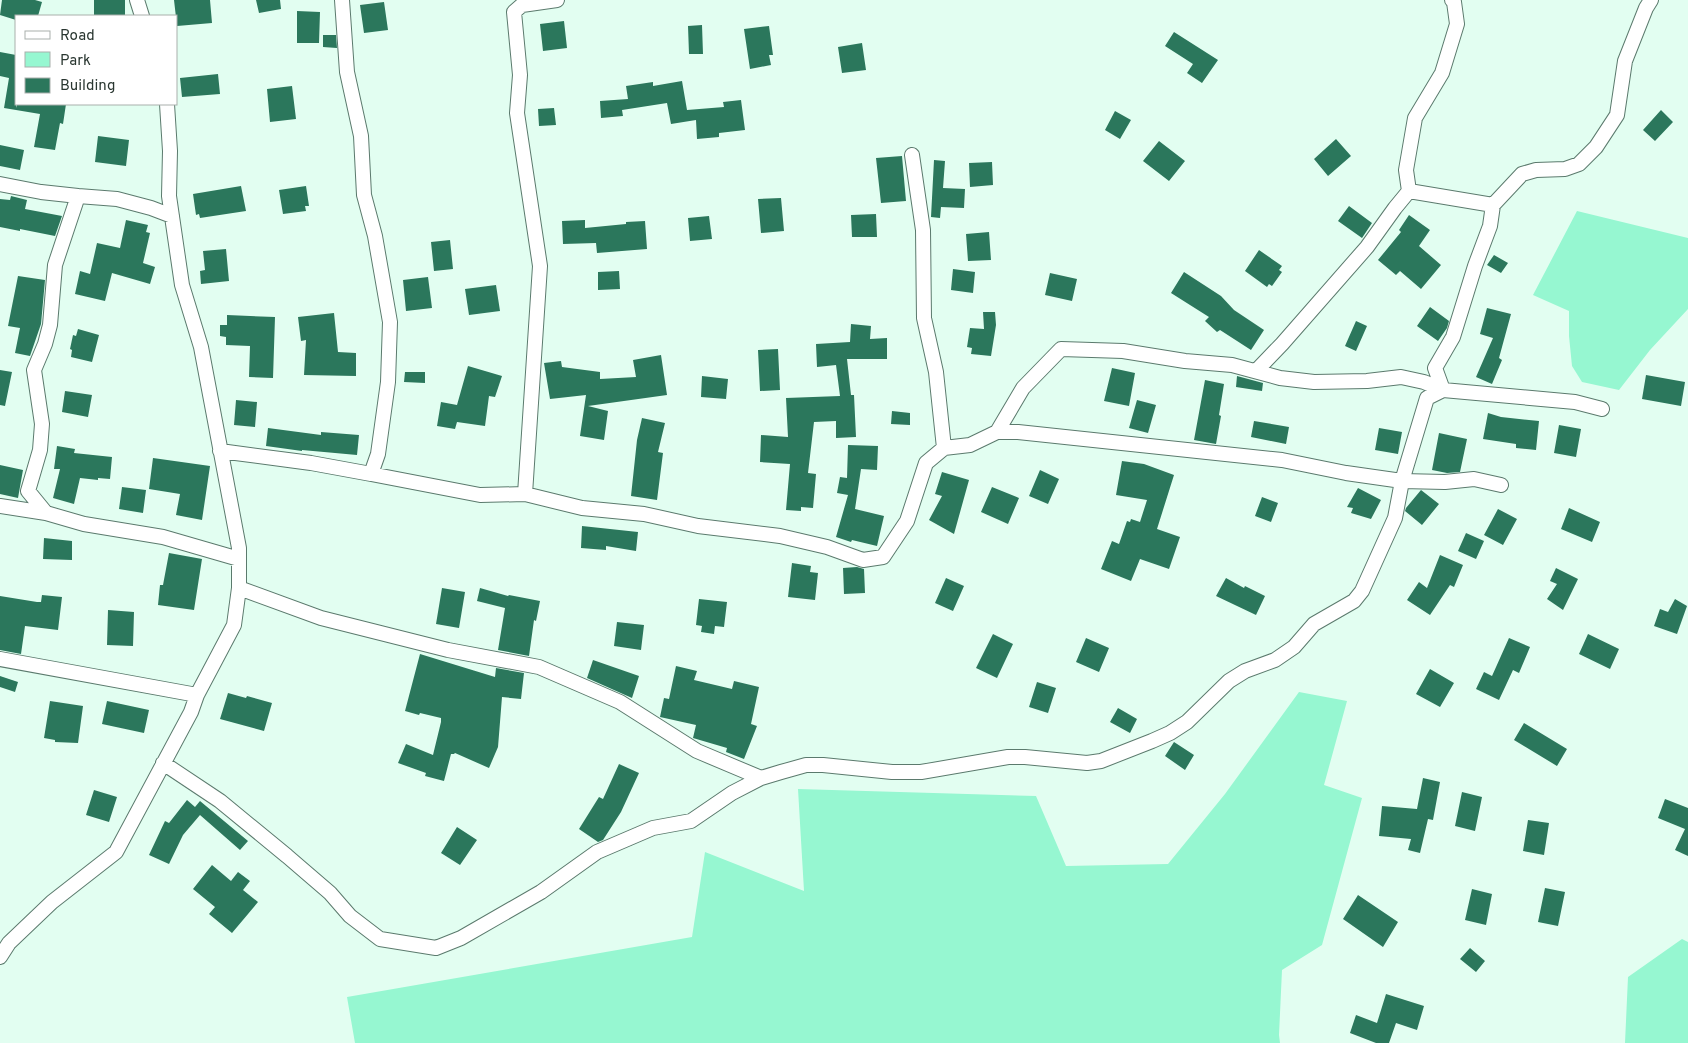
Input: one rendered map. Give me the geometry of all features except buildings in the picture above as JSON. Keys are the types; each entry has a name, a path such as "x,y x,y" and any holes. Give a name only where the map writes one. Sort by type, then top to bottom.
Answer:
{"street":[{"path":"137,0 142,15"},
{"path":"342,0 348,72 361,136 364,195 375,236 390,322 388,382 378,454 371,474"},
{"path":"525,494 540,266 517,113 520,75 514,12 522,5 557,0"},
{"path":"1256,372 1368,247 1409,191 1406,170 1415,118 1442,73 1457,24 1454,2 1452,0"},
{"path":"1443,390 1435,368 1453,337 1474,266 1490,226 1493,205 1522,174 1536,170 1565,169 1579,164 1596,147 1618,115 1625,62 1646,8 1651,0"},
{"path":"0,957 9,943 52,902 116,852 191,712 234,625 239,588 239,548 202,347 182,285 170,196 167,105"},
{"path":"912,155 923,230 924,318 936,372 944,448"},
{"path":"0,184 41,192 117,200 151,208 172,216"},
{"path":"1409,191 1493,205"},
{"path":"46,513 28,491 40,450 42,424 34,370 45,344 50,325 56,265 78,196"},
{"path":"997,432 1023,388 1061,349 1123,350 1185,361 1232,366 1280,378 1314,382 1367,381 1401,377 1424,382 1443,390 1575,402 1602,409"},
{"path":"163,763 220,801 330,893 350,916 380,939 436,948 461,938 541,892 597,852 654,828 691,820 732,793 760,778 806,766 823,765 892,772 921,772 1008,757 1025,756 1087,763 1101,761 1170,733 1187,722 1228,681 1244,672 1275,660 1294,647 1314,624 1354,601 1362,591 1395,518 1402,481 1427,398 1443,390"},
{"path":"220,451 312,463 480,495 525,494 582,508 644,514 698,526 780,536 827,547 863,560 883,557 892,545 906,521 926,463 944,448 970,445 997,432 1018,432 1282,460 1346,473 1402,481 1445,482 1474,479 1500,484"},
{"path":"0,506 46,513 84,524 163,537 239,559"},
{"path":"239,588 321,618 448,650 539,667 620,702 697,751 760,778"},
{"path":"0,659 198,695"}],"green space":[{"path":"1577,211 1688,238 1688,309 1650,350 1619,390 1582,382 1572,366 1569,311 1533,295"},
{"path":"1299,692 1347,701 1324,785 1362,798 1322,945 1282,970 1280,1043 355,1043 347,997 692,937 705,852 804,891 798,789 1036,796 1066,866 1168,864 1225,794"},
{"path":"1682,939 1688,942 1688,1043 1625,1043 1628,977"}]}
